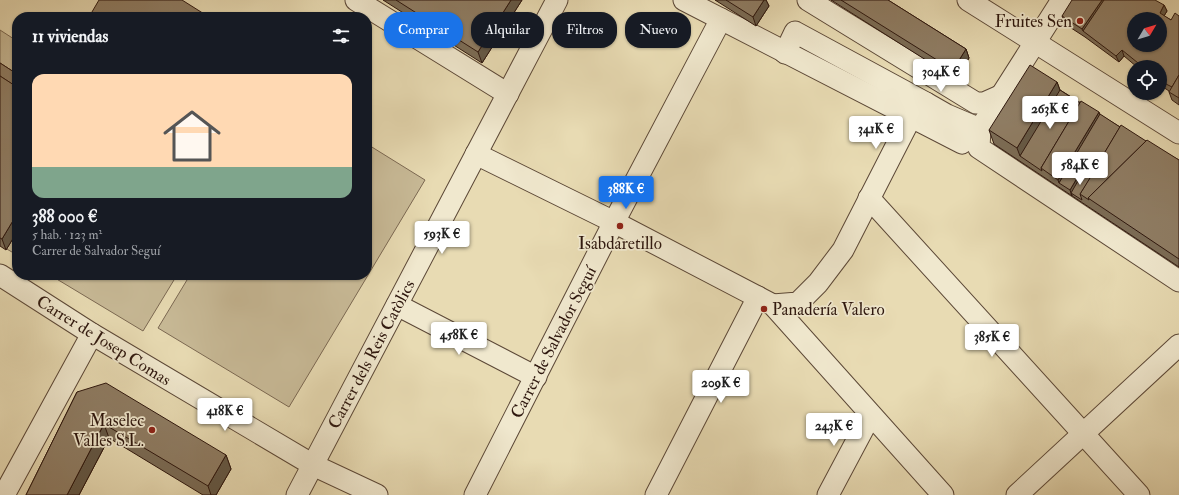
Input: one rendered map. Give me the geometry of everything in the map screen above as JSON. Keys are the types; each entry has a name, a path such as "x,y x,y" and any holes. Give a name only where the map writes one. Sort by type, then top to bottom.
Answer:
{"street":[{"path":"356,0 508,94"},
{"name":"Carrer dels Reis Catòlics","path":"297,495 557,0"},
{"path":"684,0 785,53 918,110 962,143 980,130"},
{"path":"808,0 976,103 993,99"},
{"path":"968,0 1179,133"},
{"path":"1062,0 1035,42 993,99 980,130 979,148 1179,281"},
{"name":"Carrer de Salvador Seguí","path":"475,495 614,222 721,19"},
{"path":"763,300 798,302 818,283 843,250 869,198 918,110"},
{"path":"476,154 614,222 763,300 943,495"},
{"path":"869,198 1139,495"},
{"name":"Carrer de Josep Comas","path":"0,275 92,334 312,465 377,495"},
{"path":"656,495 763,300"},
{"path":"397,305 536,377"},
{"path":"4,495 92,334"},
{"path":"1017,495 1179,345"},
{"path":"828,495 870,416"}],"shaded area":[{"path":"0,30 12,38 12,252 0,245"},
{"path":"372,147 425,180 372,268"},
{"path":"58,280 174,280 143,331"},
{"path":"187,280 365,280 289,407 158,328"}],"building":[{"path":"99,0 182,0 201,12 92,12"},
{"path":"396,0 511,0 503,12 471,12 471,48 463,42 463,12 415,12"},
{"path":"726,0 764,0 753,17"},
{"path":"841,0 888,0 966,49 953,70"},
{"path":"1072,0 1102,0 1082,29 1062,16"},
{"path":"1104,0 1155,0 1164,5 1160,12 1127,12 1127,52 1167,52 1167,17 1171,20 1175,13 1179,16 1179,75 1172,87 1167,84 1167,60 1134,60 1122,50 1116,56 1083,31"},
{"path":"472,48 481,48 478,52"},
{"path":"0,63 12,71 12,84 0,76"},
{"path":"1030,65 1057,82 1017,148 989,130"},
{"path":"1179,75 1179,98 1169,92"},
{"path":"0,76 12,84 12,222 2,239 0,238"},
{"path":"1060,90 1080,103 1041,168 1042,171 1020,156"},
{"path":"1081,101 1099,112 1058,180 1041,168"},
{"path":"1100,114 1120,127 1092,174 1083,168 1070,190 1059,183"},
{"path":"1121,125 1146,141 1088,198 1089,200 1080,194"},
{"path":"1147,140 1179,160 1179,259 1088,198"},
{"path":"1082,174 1090,178 1080,194 1082,200 1071,193"},
{"path":"106,383 226,455 208,486 104,424 67,495 26,495 77,392"}],"place":[{"name":"Fruites Sen","path":"1080,21"},
{"name":"Isabdaretillo","path":"620,226"},
{"name":"Panadería Valero","path":"764,309"},
{"name":"Maselec Valles S.L.","path":"152,430"}]}
